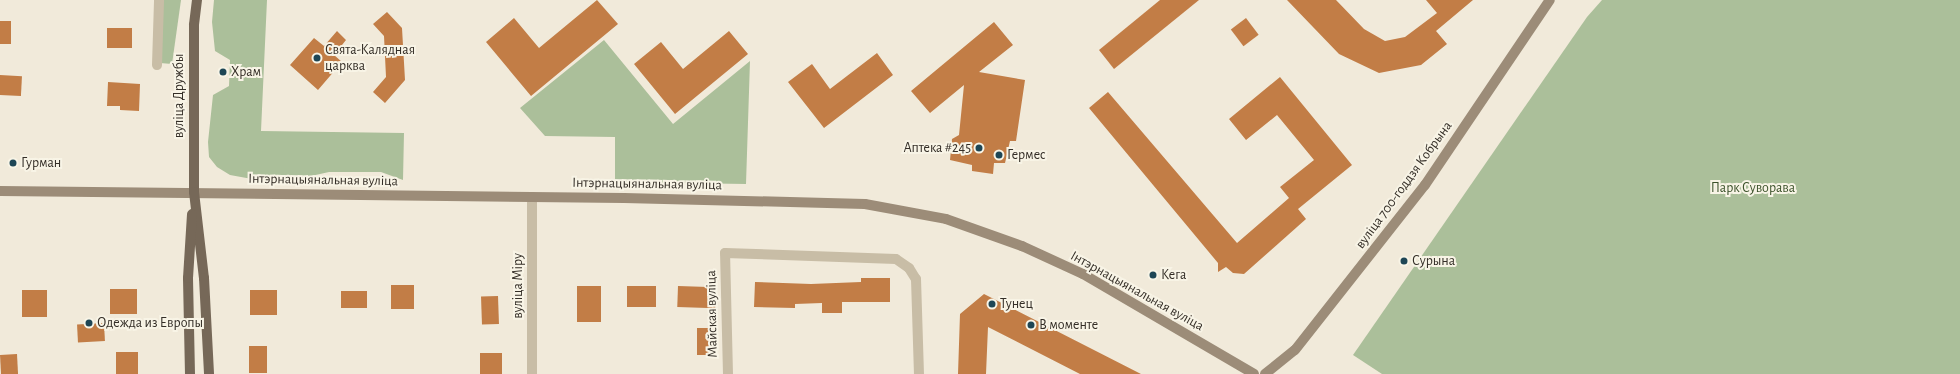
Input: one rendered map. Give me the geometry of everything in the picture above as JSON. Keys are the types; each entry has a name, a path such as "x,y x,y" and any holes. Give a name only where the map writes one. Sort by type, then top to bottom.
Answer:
{"main road":[{"name":"вуліца Дружбы","path":"190,374 189,256 194,192 194,25 197,0"},
{"name":"вуліца 700-годдзя Кобрына","path":"1265,374 1295,350 1425,185 1550,0"},
{"name":"Інтэрнацыянальная вуліца","path":"0,191 194,192 865,204 946,219 1022,246 1083,274 1254,374"},
{"name":"вуліца Дружбы","path":"194,192 204,278 209,374"}],"street":[{"path":"157,65 159,0"},
{"name":"вуліца Міру","path":"532,198 532,374"},
{"name":"Майская вуліца","path":"728,374 725,253 896,259 909,268 916,279 919,374"}],"green space":[{"path":"162,0 181,0 172,64 160,63"},
{"path":"214,0 267,0 261,131 404,133 403,180 381,172 329,172 293,180 252,179 230,175 217,167 209,157 208,142 213,95 229,86 230,60 215,51 212,22"},
{"name":"Парк Суворава","path":"1602,0 1960,0 1960,374 1382,374 1353,355 1587,17"},
{"path":"604,40 673,124 750,61 746,184 615,182 615,137 545,136 520,108"}],"building":[{"path":"597,0 618,24 531,96 486,42 514,18 539,48"},
{"path":"1160,0 1199,0 1114,69 1099,50"},
{"path":"1287,0 1336,0 1364,29 1385,41 1405,37 1437,13 1426,0 1473,0 1436,31 1447,44 1421,65 1379,73 1339,54"},
{"path":"387,12 402,28 405,80 385,103 373,92 386,77 384,36 373,24"},
{"path":"1246,18 1259,35 1243,46 1231,29"},
{"path":"0,21 11,21 11,44 0,44"},
{"path":"994,22 1013,45 979,72 1025,80 1016,141 1010,141 1005,163 994,163 993,174 972,171 972,165 950,160 952,139 959,135 964,85 930,113 911,91"},
{"path":"107,28 132,28 132,48 107,48"},
{"name":"Свята-Калядная царква","path":"337,31 346,40 334,55 342,62 318,90 290,65 314,38 324,46"},
{"path":"729,31 748,54 675,114 634,64 661,42 683,69"},
{"path":"877,53 893,75 824,128 788,82 812,64 830,89"},
{"path":"0,75 22,76 21,96 0,95"},
{"path":"1280,77 1352,165 1298,209 1306,219 1244,274 1233,273 1226,267 1218,272 1218,263 1089,108 1108,92 1237,243 1289,198 1280,187 1314,160 1277,115 1246,140 1229,119"},
{"path":"108,82 140,84 139,111 120,110 120,106 107,106"},
{"path":"861,278 890,278 890,302 842,302 842,313 822,313 822,303 795,304 795,308 754,307 755,282 811,284 861,282"},
{"path":"391,285 414,285 414,309 391,309"},
{"path":"577,286 601,286 601,322 577,322"},
{"path":"627,286 656,286 656,307 627,307"},
{"path":"678,286 716,287 715,308 677,307"},
{"path":"110,289 137,289 137,314 110,314"},
{"path":"22,290 47,290 47,317 22,317"},
{"path":"250,290 277,290 277,315 250,315"},
{"path":"341,291 367,291 367,308 341,308"},
{"path":"984,294 1141,374 1080,374 988,327 986,374 958,374 960,314"},
{"path":"498,296 499,324 482,325 481,297"},
{"path":"104,323 105,341 78,342 77,324"},
{"path":"697,328 715,328 715,355 697,355"},
{"path":"249,346 267,346 267,373 249,373"},
{"path":"116,352 138,352 138,374 116,374"},
{"path":"480,353 502,353 502,374 480,374"},
{"path":"17,354 18,374 1,374 0,355"}],"place":[{"name":"Свята-Калядная царква","path":"317,58"},
{"name":"Храм","path":"223,72"},
{"name":"Аптека #245","path":"979,148"},
{"name":"Гермес","path":"999,155"},
{"name":"Гурман","path":"13,163"},
{"name":"Сурына","path":"1404,261"},
{"name":"Кега","path":"1153,275"},
{"name":"Тунец","path":"992,304"},
{"name":"Одежда из Европы","path":"89,323"},
{"name":"В моменте","path":"1031,325"}]}
